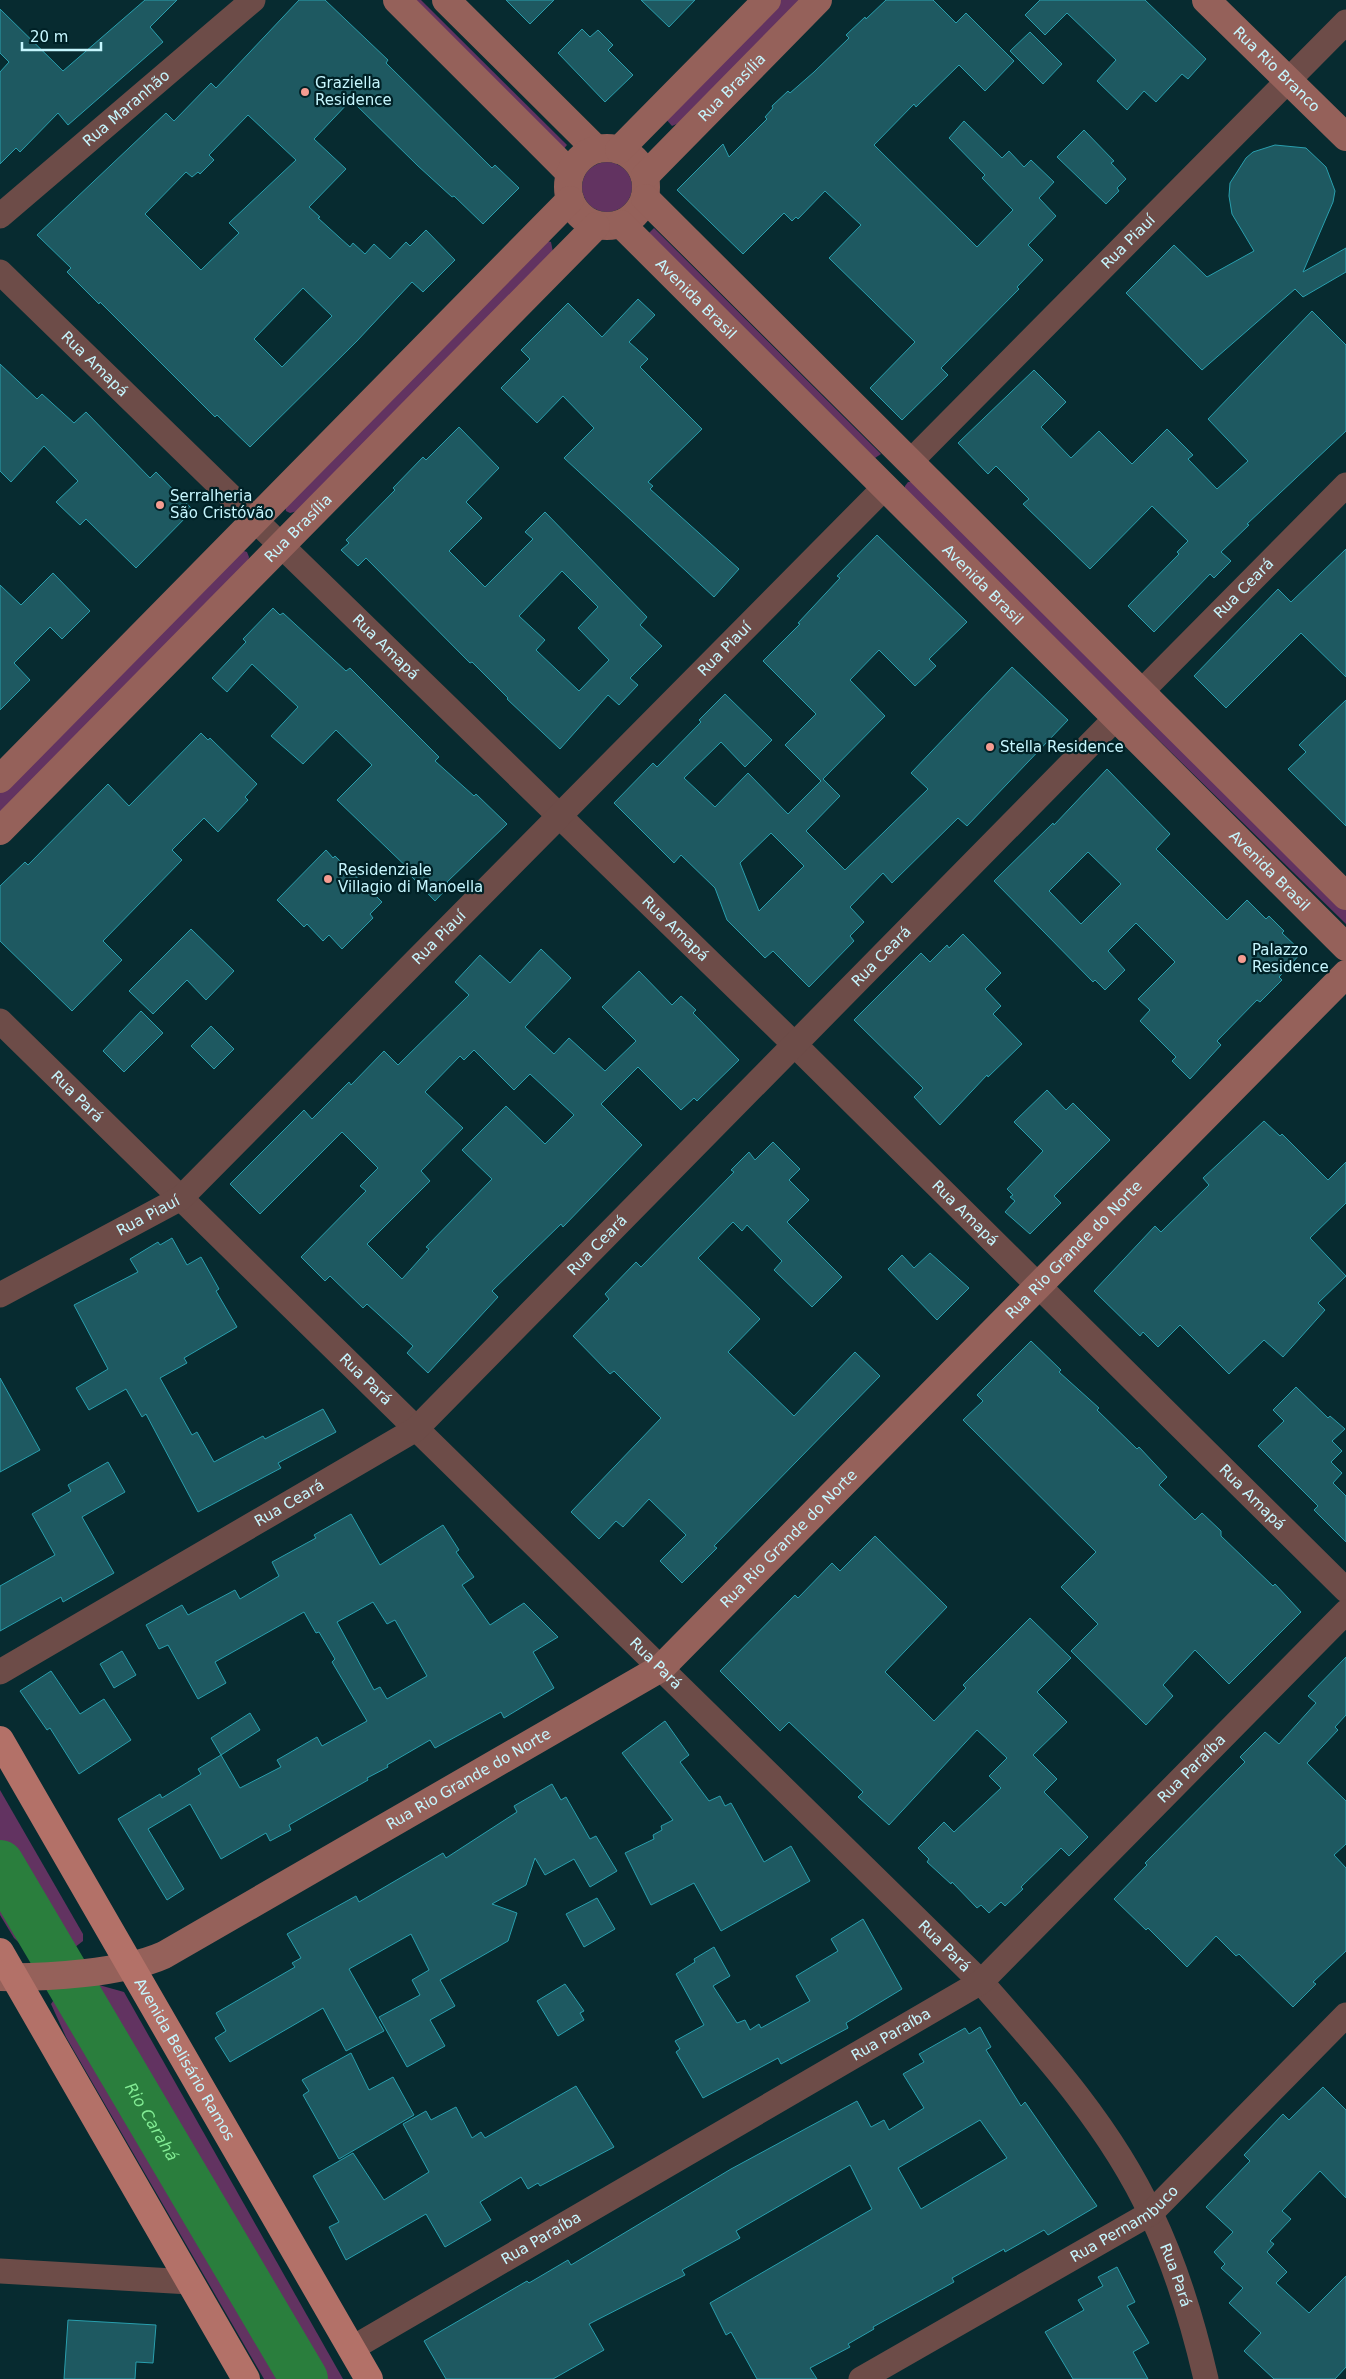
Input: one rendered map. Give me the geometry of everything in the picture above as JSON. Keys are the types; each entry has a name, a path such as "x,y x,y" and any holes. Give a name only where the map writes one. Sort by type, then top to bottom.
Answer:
{"main road":[{"path":"397,0 570,173"},
{"path":"446,0 608,149 639,164 645,187 910,462 1346,896"},
{"path":"645,187 636,214 608,225 576,211 570,200 568,186 570,173 576,163 608,149 767,0"},
{"name":"Rua Brasília","path":"645,187 818,0"},
{"name":"Rua Rio Branco","path":"1206,0 1346,138"},
{"path":"0,779 570,200"},
{"name":"Rua Brasília","path":"0,831 282,545 608,225"},
{"name":"Avenida Brasil","path":"608,225 885,487 1346,947"},
{"name":"Rua Rio Grande do Norte","path":"18,1977 119,1968 164,1955 661,1668 1346,974"},
{"name":"Avenida Belisário Ramos","path":"0,1740 119,1968 369,2379"},
{"path":"0,1952 18,1977 246,2379"}],"street":[{"name":"Rua Maranhão","path":"0,216 253,0"},
{"name":"Rua Piauí","path":"910,462 1346,22"},
{"name":"Rua Amapá","path":"0,272 795,1045 1346,1590"},
{"name":"Rua Ceará","path":"1141,692 1346,485"},
{"name":"Rua Piauí","path":"0,1295 181,1198 885,487"},
{"name":"Rua Ceará","path":"0,1672 416,1429 1116,718"},
{"name":"Rua Pará","path":"0,1021 981,1982 1040,2048 1086,2107 1123,2162 1151,2213 1170,2258 1190,2315 1206,2379"},
{"name":"Rua Paraíba","path":"351,2349 981,1982 1346,1612"},
{"name":"Rua Pernambuco","path":"861,2379 1151,2213 1346,2015"},
{"path":"0,2271 190,2282"}],"shaded area":[{"path":"412,0 421,0 567,145 563,150"},
{"path":"780,0 800,0 679,123 672,126 665,118 668,114"},
{"path":"602,162 612,162 625,169 632,182 632,192 625,205 612,212 602,212 593,208 586,201 582,192 582,182 586,173 593,166"},
{"path":"654,228 881,454 875,458 649,233"},
{"path":"547,241 551,242 553,252 298,511 290,513 286,511 285,506"},
{"path":"908,482 913,482 1346,908 1346,924 905,491 905,486"},
{"path":"241,550 247,552 248,561 0,812 0,791"},
{"path":"0,1790 83,1934 83,1941 70,1951 30,1953 14,1938 0,1915"},
{"path":"99,1985 124,1992 343,2379 264,2379 66,2037 51,2004 60,1991"}],"building":[{"path":"145,0 177,0 150,27 163,42 68,125 58,113 20,152 16,148 0,164 0,72 9,62 0,53 0,9 63,71"},
{"path":"299,0 325,0 388,60 386,63 492,168 495,165 519,188 483,224 454,196 452,197 418,166 351,100 314,139 346,169 309,207 320,217 318,218 350,247 353,243 365,254 374,244 390,259 406,242 410,246 426,230 455,260 423,292 412,282 357,341 250,447 217,415 215,417 100,302 99,304 67,272 71,268 37,235 166,113 174,121 211,83 216,88","holes":["248,115 296,160 229,223 239,233 201,270 145,214 186,172 192,177 198,172 200,174 214,160 209,155","303,288 332,316 282,367 254,339"]},
{"path":"506,0 554,0 530,24"},
{"path":"641,0 695,0 669,27"},
{"path":"886,0 933,0 956,23 966,13 1014,61 985,91 959,65 916,107 914,104 874,145 977,247 1013,210 982,178 985,175 949,138 964,121 1002,158 1009,151 1024,167 1031,160 1054,182 1039,198 1056,216 1028,245 1043,260 1017,287 1019,289 941,368 948,375 902,420 870,388 915,342 829,258 861,225 825,191 798,219 796,217 792,221 784,213 743,254 677,190 723,144 729,157 767,119 765,117 773,108 772,106 788,91 790,93 814,72 849,38 846,35"},
{"path":"1040,0 1145,0 1206,59 1188,79 1182,74 1156,102 1144,91 1127,110 1097,81 1116,60 1067,13 1045,35 1025,15"},
{"path":"582,29 590,37 598,30 613,45 608,50 633,75 605,102 558,53"},
{"path":"1030,32 1062,64 1043,84 1010,51"},
{"path":"1084,130 1114,161 1111,163 1126,179 1117,188 1119,191 1106,204 1057,157"},
{"path":"1275,145 1306,148 1326,167 1335,191 1333,202 1303,272 1346,248 1346,272 1303,297 1295,289 1202,370 1126,293 1174,245 1207,277 1254,251 1232,214 1229,196 1230,183 1246,158 1253,152"},
{"path":"638,299 655,315 629,342 648,359 640,367 702,429 648,482 653,486 650,489 739,569 714,597 564,458 594,428 563,396 537,423 501,388 530,359 521,350 568,303 602,337"},
{"path":"1312,311 1346,345 1346,431 1247,524 1249,525 1221,552 1231,561 1214,578 1210,574 1154,632 1128,606 1179,554 1177,552 1188,541 1152,506 1090,569 1023,504 1029,499 996,466 988,474 958,443 1034,370 1066,402 1041,427 1071,458 1099,431 1132,464 1167,429 1193,455 1188,459 1217,489 1248,461 1208,419"},
{"path":"0,364 37,399 42,394 74,423 86,412 150,478 156,472 193,510 136,568 86,519 80,525 56,502 78,481 44,446 11,482 0,471"},
{"path":"459,427 499,468 466,502 482,518 449,551 485,587 533,539 525,532 545,512 647,617 640,625 662,646 630,678 638,685 619,705 608,695 560,749 507,699 472,662 470,663 366,558 358,566 341,550 349,543 346,540 395,490 393,488 423,457 426,460","holes":["562,571 598,607 578,628 609,660 579,691 536,650 545,640 519,616"]},
{"path":"877,535 967,622 929,659 936,666 915,686 879,650 850,680 885,716 823,779 840,796 806,831 845,870 928,789 911,773 1012,667 1068,720 967,826 958,818 892,883 883,873 850,907 864,922 850,936 854,941 809,987 773,951 765,958 727,920 715,888 681,855 674,863 614,803 653,763 657,767 701,722 699,720 725,694 772,740 745,767 721,742 684,778 715,807 748,773 788,814 821,781 785,745 816,714 763,661 800,624 798,623 840,578 837,576","holes":["771,833 804,866 759,911 740,863"]},
{"path":"1346,549 1346,677 1301,633 1226,708 1194,676 1278,589 1291,602"},
{"path":"53,573 90,611 62,639 50,627 14,663 30,680 0,710 0,585 21,605"},
{"path":"273,608 280,615 283,613 346,671 350,668 439,757 435,761 474,796 476,794 507,824 447,882 450,885 435,901 412,877 415,875 337,800 372,765 336,730 303,764 271,736 298,707 252,664 227,692 212,678 246,642 243,639"},
{"path":"1346,700 1346,826 1288,769 1306,752 1299,745"},
{"path":"201,733 208,740 210,738 257,784 245,797 248,800 218,832 204,818 172,850 182,860 103,941 122,960 72,1011 0,941 0,886 25,862 28,865 108,784 129,806"},
{"path":"1107,769 1170,834 1156,849 1227,920 1247,900 1266,919 1269,916 1284,931 1282,933 1302,952 1279,977 1282,980 1260,1002 1257,1000 1217,1041 1221,1045 1190,1079 1172,1061 1176,1057 1140,1021 1150,1010 1138,999 1175,962 1136,923 1108,951 1125,970 1105,990 1095,980 1093,982 994,881 1053,823 1054,825","holes":["1088,852 1121,884 1081,924 1049,891"]},
{"name":"Residenziale Villagio di Manoella","path":"326,850 333,858 335,856 382,902 370,914 373,918 342,949 329,935 323,941 307,924 304,927 277,900"},
{"path":"191,929 234,971 206,1000 187,980 153,1014 129,991"},
{"path":"963,934 1001,973 985,989 1001,1006 993,1014 1022,1044 988,1077 987,1075 940,1125 914,1097 923,1088 854,1020 921,953 930,962 947,945 949,948"},
{"path":"541,949 571,978 525,1027 554,1054 569,1038 605,1071 636,1041 602,1007 639,971 672,1005 681,996 696,1010 693,1013 739,1060 697,1101 694,1098 681,1110 638,1067 601,1104 642,1145 563,1227 561,1224 492,1291 498,1297 428,1373 407,1353 413,1346 367,1304 363,1308 330,1276 325,1281 301,1257 366,1191 360,1186 378,1168 342,1132 260,1214 230,1184 304,1110 312,1119 349,1082 351,1085 384,1051 398,1065 469,995 455,982 480,955 510,983","holes":["474,1050 514,1090 530,1074 574,1115 545,1144 506,1106 462,1150 492,1179 426,1247 429,1249 402,1279 367,1244 430,1181 421,1171 463,1128 425,1092 460,1056 464,1060"]},
{"path":"141,1011 163,1033 124,1072 103,1051"},
{"path":"211,1026 234,1049 214,1069 191,1046"},
{"path":"1047,1090 1066,1110 1073,1103 1110,1140 1054,1196 1061,1203 1030,1234 1005,1212 1015,1201 1010,1197 1013,1195 1007,1189 1043,1151 1014,1122"},
{"path":"1264,1121 1280,1136 1282,1134 1328,1180 1346,1162 1346,1203 1310,1238 1346,1276 1318,1303 1325,1310 1283,1357 1264,1340 1229,1374 1180,1325 1158,1347 1143,1332 1140,1336 1094,1291 1155,1226 1161,1232 1209,1185 1203,1178"},
{"path":"773,1142 800,1169 789,1180 809,1200 787,1222 842,1277 812,1307 774,1270 782,1261 747,1225 742,1231 733,1222 698,1258 760,1319 728,1352 794,1416 855,1352 880,1376 714,1546 717,1548 682,1583 660,1561 686,1535 649,1499 623,1527 616,1521 599,1539 571,1512 661,1418 614,1371 610,1374 573,1336 609,1299 605,1294 636,1262 641,1267 734,1172 731,1170 749,1152 755,1160"},
{"path":"172,1238 187,1265 201,1257 219,1289 216,1291 237,1327 184,1358 187,1363 160,1378 192,1435 197,1432 214,1462 263,1436 265,1439 323,1409 336,1432 278,1463 281,1468 198,1512 146,1414 142,1417 126,1389 89,1410 76,1388 108,1369 74,1305 138,1272 130,1259 158,1242 160,1245"},
{"path":"930,1253 969,1288 937,1320 888,1269 902,1255 914,1268"},
{"path":"1031,1341 1061,1370 1059,1372 1099,1408 1097,1410 1137,1449 1139,1447 1167,1477 1159,1485 1195,1520 1202,1513 1221,1531 1221,1536 1273,1586 1275,1584 1301,1612 1229,1684 1195,1650 1163,1685 1173,1696 1146,1725 1071,1651 1098,1624 1061,1587 1096,1552 963,1420 983,1401 977,1395"},
{"path":"0,1378 40,1450 0,1472"},
{"path":"1296,1387 1328,1418 1330,1416 1345,1429 1332,1441 1342,1451 1331,1462 1342,1473 1333,1483 1346,1496 1346,1542 1314,1510 1318,1506 1258,1446 1284,1421 1273,1410"},
{"path":"108,1462 125,1492 82,1517 114,1573 63,1602 61,1597 0,1631 0,1586 55,1555 32,1514 71,1491 68,1485"},
{"path":"351,1514 380,1565 443,1525 459,1550 456,1552 474,1577 462,1585 490,1625 524,1603 558,1637 533,1652 554,1688 504,1718 501,1712 435,1748 430,1740 387,1765 388,1767 367,1778 368,1780 289,1825 291,1830 270,1841 266,1833 221,1859 190,1804 148,1829 184,1889 167,1900 118,1819 160,1794 162,1798 201,1774 198,1769 221,1755 240,1788 281,1767 277,1760 317,1737 322,1746 367,1721 332,1662 335,1659 319,1632 316,1633 304,1612 215,1662 226,1683 198,1699 168,1645 159,1649 146,1625 182,1605 188,1615 235,1590 240,1599 279,1576 272,1562 316,1538 314,1535","holes":["373,1602 387,1624 395,1620 427,1676 387,1699 380,1687 374,1690 337,1622"]},
{"path":"875,1536 947,1607 885,1672 934,1721 966,1688 963,1685 1030,1618 1071,1658 1037,1692 1067,1722 1033,1755 1057,1779 1044,1792 1088,1837 1069,1856 1061,1848 1021,1887 1023,1889 1005,1906 1001,1902 989,1913 981,1905 977,1908 952,1882 951,1884 927,1862 929,1859 918,1848 944,1822 954,1832 1001,1788 989,1776 1007,1758 977,1730 889,1825 858,1797 863,1792 789,1722 780,1731 720,1671 795,1595 798,1598 832,1563 840,1571"},
{"path":"122,1651 136,1675 114,1688 100,1664"},
{"path":"1346,1657 1346,1715 1335,1727 1338,1730 1307,1763 1346,1801 1346,1844 1334,1855 1346,1868 1346,1951 1313,1982 1316,1984 1293,2007 1239,1954 1236,1956 1216,1936 1187,1967 1148,1928 1146,1930 1114,1899 1147,1865 1145,1863 1245,1762 1240,1757 1265,1732 1279,1744 1316,1703 1308,1696"},
{"path":"51,1671 80,1714 104,1699 131,1740 79,1774 50,1728 47,1730 20,1691"},
{"path":"250,1713 260,1730 221,1755 211,1738"},
{"path":"665,1721 689,1755 680,1762 709,1801 720,1796 725,1806 731,1803 764,1862 791,1846 810,1881 721,1931 694,1883 651,1905 625,1853 654,1839 653,1835 662,1830 661,1826 673,1820 622,1753"},
{"path":"552,1784 561,1800 566,1797 590,1839 596,1836 617,1871 590,1887 574,1859 545,1875 535,1858 526,1885 492,1904 517,1913 508,1941 440,1980 455,2006 430,2020 445,2046 407,2067 379,2017 420,1995 412,1980 429,1970 411,1934 349,1969 384,2031 346,2051 323,2008 230,2062 215,2038 226,2031 216,2013 295,1967 292,1963 301,1958 287,1934 356,1896 359,1902 443,1853 446,1858 517,1812 514,1806"},
{"path":"597,1898 615,1929 584,1947 566,1914"},
{"path":"863,1919 902,1989 846,2023 848,2028 781,2064 778,2058 703,2098 676,2052 680,2049 675,2041 704,2025 676,1974 695,1962 694,1959 714,1947 730,1976 713,1986 737,2023 745,2020 750,2030 759,2024 761,2028 810,2001 796,1976 838,1951 831,1939"},
{"path":"565,1984 584,2011 580,2013 584,2020 558,2036 537,2001"},
{"path":"980,2027 991,2047 986,2050 1021,2106 1025,2102 1097,2206 1048,2235 1044,2230 1005,2252 1004,2249 952,2278 954,2282 873,2327 874,2329 848,2344 850,2347 810,2368 817,2379 757,2379 731,2332 726,2335 710,2303 872,2209 850,2165 736,2231 740,2238 682,2270 685,2275 589,2324 604,2350 553,2379 446,2379 424,2341 527,2281 529,2283 568,2260 571,2265 731,2169 857,2101 871,2127 884,2120 889,2130 924,2108 903,2074 924,2062 919,2054 965,2028 969,2034","holes":["980,2120 1007,2158 921,2209 898,2168"]},
{"path":"351,2053 369,2090 393,2077 414,2115 339,2159 303,2095 309,2091 302,2080"},
{"path":"576,2086 614,2147 540,2186 538,2183 528,2189 521,2177 480,2202 491,2220 445,2247 426,2214 346,2260 329,2227 339,2222 313,2176 353,2153 384,2200 429,2172 403,2124 426,2111 431,2120 456,2107 472,2138 481,2132 485,2138"},
{"path":"1323,2087 1346,2110 1346,2198 1320,2171 1282,2211 1291,2219 1270,2241 1274,2244 1267,2252 1287,2272 1276,2283 1309,2313 1346,2276 1346,2367 1335,2379 1274,2379 1244,2351 1261,2333 1229,2303 1243,2288 1221,2268 1225,2264 1214,2252 1233,2232 1206,2207 1250,2161 1244,2155 1283,2114 1289,2120"},
{"path":"1117,2267 1135,2302 1127,2306 1149,2343 1133,2352 1148,2379 1073,2379 1045,2332 1084,2310 1078,2300 1103,2286 1098,2277"},
{"path":"68,2320 156,2325 153,2363 136,2362 135,2379 64,2379"}],"waterway":[{"name":"Rio Carahá","path":"0,1864 304,2379"}],"place":[{"name":"Graziella Residence","path":"305,92"},
{"name":"Serralheria São Cristóvão","path":"160,505"},
{"name":"Stella Residence","path":"990,747"},
{"name":"Residenziale Villagio di Manoella","path":"328,879"},
{"name":"Palazzo Residence","path":"1242,959"}]}
